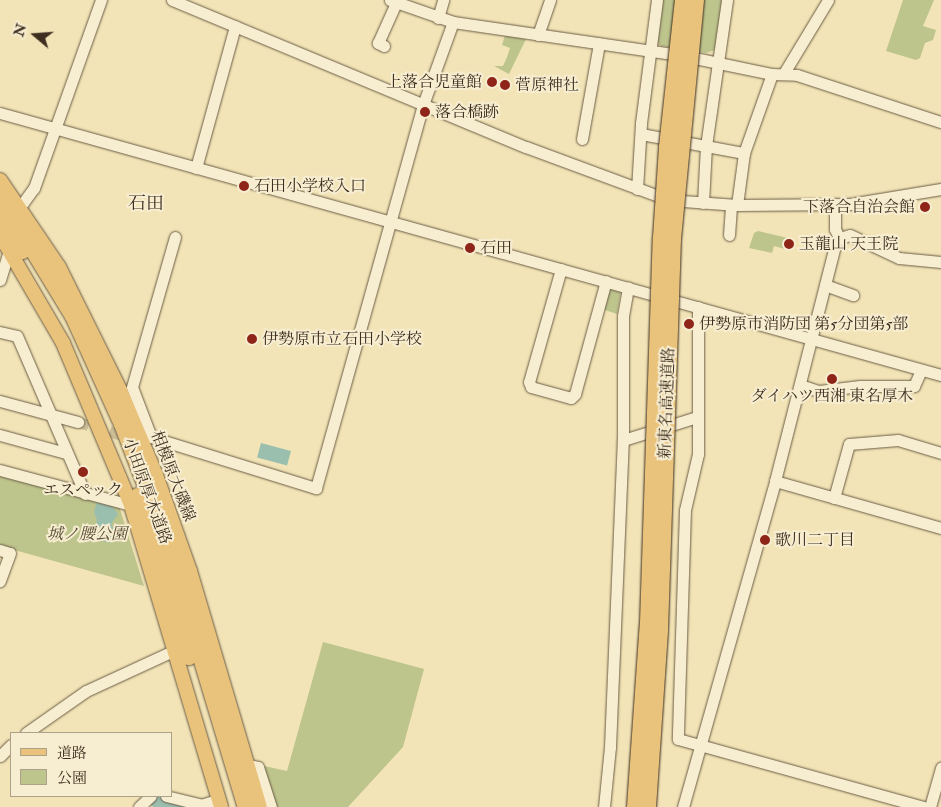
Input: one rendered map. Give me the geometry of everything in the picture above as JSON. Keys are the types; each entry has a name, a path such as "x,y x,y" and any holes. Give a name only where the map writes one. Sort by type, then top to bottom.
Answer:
{"highway":[{"name":"新東名高速道路","path":"635,807 648,623 662,229 692,1"},
{"name":"新東名高速道路","path":"648,807 660,630 673,239 692,1"},
{"name":"小田原厚木道路","path":"0,196 73,316 126,433 163,532 246,807"},
{"name":"小田原厚木道路","path":"0,218 63,321 116,436 152,535 234,807"}],"main road":[{"name":"相模原大磯線","path":"0,180 59,267 126,389 147,441 190,570 260,807"},
{"path":"0,236 64,343 131,505 220,803"}],"street":[{"path":"20,207 34,188 101,0"},
{"path":"172,0 424,102 526,147 669,200 734,205 872,203 941,190"},
{"path":"438,18 443,0"},
{"path":"538,34 550,0"},
{"path":"637,189 641,134 657,0"},
{"path":"703,203 706,146 727,0"},
{"path":"727,231 744,153 778,73 828,0"},
{"path":"378,43 398,2 453,22 778,73 941,122"},
{"path":"147,441 200,452 316,488 424,102 453,22"},
{"path":"196,168 235,26"},
{"path":"582,139 598,44"},
{"path":"0,113 941,375"},
{"path":"641,134 744,153"},
{"path":"683,807 775,481 839,238 835,229 835,204"},
{"path":"839,238 850,235 912,261 941,262"},
{"path":"126,389 175,237"},
{"path":"1,276 9,250"},
{"path":"1,276 13,266 20,267"},
{"path":"560,269 529,382 532,387 563,396 571,398 575,394 606,281"},
{"path":"825,286 854,295"},
{"path":"604,807 610,747 622,470 623,316 628,288"},
{"path":"698,307 700,339 697,460 685,510 678,739 924,807"},
{"path":"0,332 17,336 48,414 84,494"},
{"path":"800,385 819,391 860,386 914,386 921,370"},
{"path":"0,401 78,422"},
{"path":"623,440 697,418"},
{"path":"0,435 66,453"},
{"path":"834,498 850,444 898,440 941,452"},
{"path":"168,448 196,455 200,452"},
{"path":"0,470 84,494 131,505"},
{"path":"613,483 622,470"},
{"path":"775,481 941,528"},
{"path":"0,550 10,553 0,580"},
{"path":"27,732 86,691 175,650"},
{"path":"0,756 10,746"},
{"path":"248,765 258,767 271,807"},
{"path":"930,807 941,768"},
{"path":"140,807 150,797"},
{"path":"170,797 201,805 220,803"}],"green space":[{"path":"659,0 723,0 715,50 706,53 661,46 654,40"},
{"path":"903,0 934,0 923,26 936,30 933,40 925,43 920,58 916,60 886,51"},
{"path":"505,35 526,39 509,74 494,66 503,66 507,57 510,48 502,45"},
{"path":"758,231 788,238 785,249 774,246 772,253 749,248 754,233"},
{"path":"607,288 621,290 617,314 602,309"},
{"name":"城ノ腰公園","path":"0,475 119,506 144,586 0,546"},
{"path":"323,642 424,669 403,747 348,807 276,807 264,766 287,771"}],"shaded area":[{"path":"261,443 291,451 287,466 257,457"},
{"path":"97,502 113,507 118,514 111,524 117,535 110,543 94,539 91,533 97,520 94,512"}],"waterway":[{"path":"155,799 184,807"}],"tunnel":[{"path":"78,422 167,448"}],"place":[{"name":"上落合児童館","path":"492,82"},
{"name":"菅原神社","path":"505,85"},
{"name":"落合橋跡","path":"425,112"},
{"name":"石田小学校入口","path":"244,186"},
{"name":"下落合自治会館","path":"925,207"},
{"name":"玉龍山 天王院","path":"789,244"},
{"name":"石田","path":"470,248"},
{"name":"伊勢原市消防団 第5分団第5部","path":"689,324"},
{"name":"伊勢原市立石田小学校","path":"252,339"},
{"name":"ダイハツ西湘 東名厚木","path":"832,379"},
{"name":"エスペック","path":"83,472"},
{"name":"歌川二丁目","path":"765,540"}],"district":[{"name":"石田","path":"146,204"}]}
